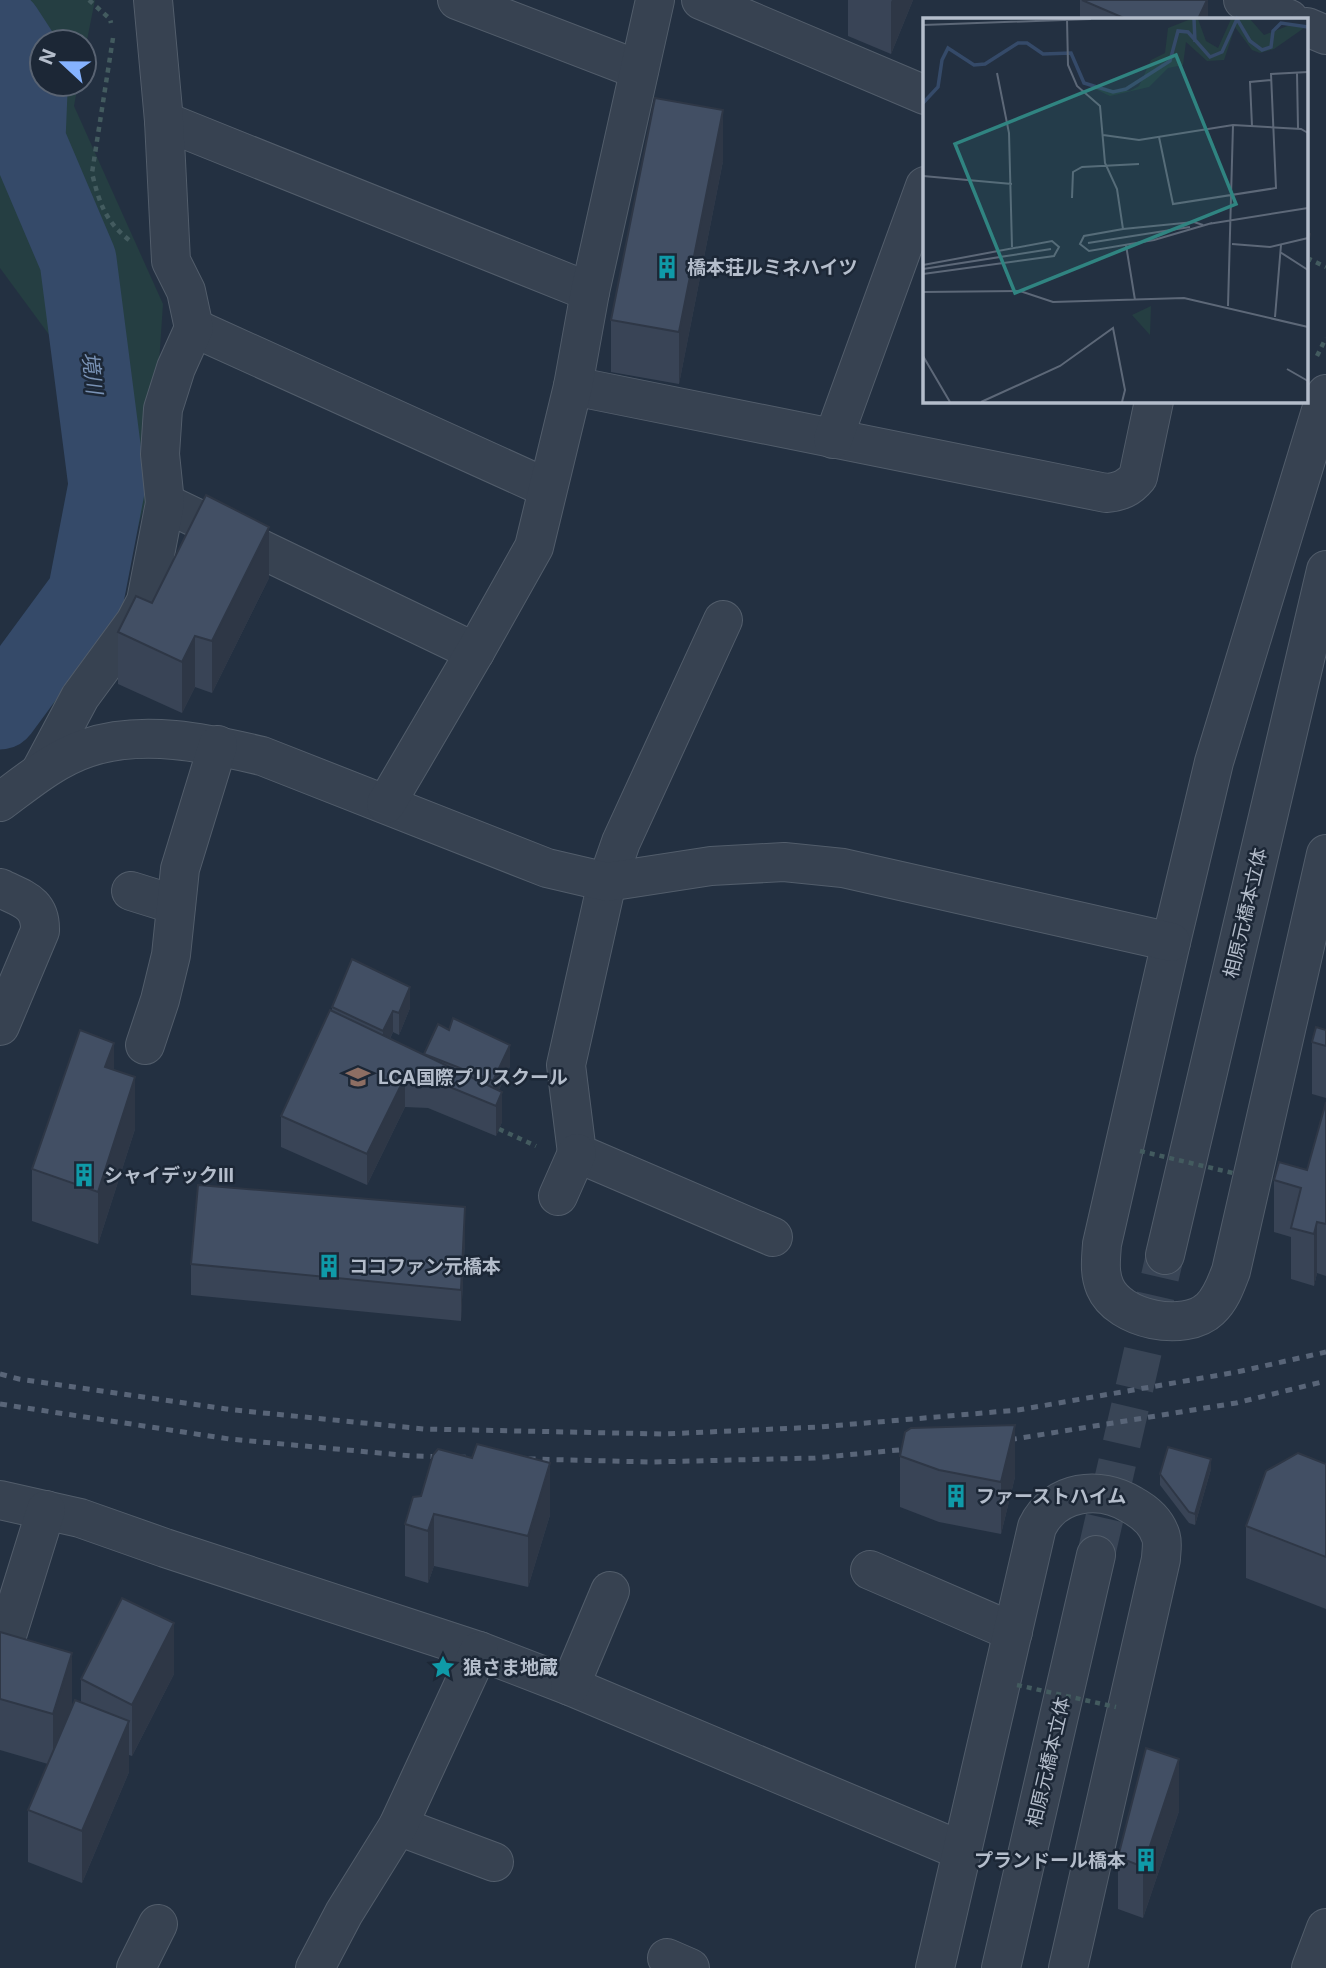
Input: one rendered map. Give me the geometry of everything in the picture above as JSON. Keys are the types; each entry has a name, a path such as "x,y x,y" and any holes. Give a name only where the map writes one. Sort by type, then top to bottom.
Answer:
{"street":[{"path":"40,772 80,697 135,622 146,601 165,503 160,454 163,409 176,369 194,328 186,291 170,261 164,121 153,0"},
{"path":"457,0 639,71"},
{"path":"386,804 534,547 573,386 590,292 654,0"},
{"path":"701,0 923,94"},
{"path":"1238,18 1243,0 1287,18"},
{"path":"1308,27 1326,35"},
{"path":"164,121 590,292"},
{"path":"833,439 923,192"},
{"path":"194,328 547,488"},
{"path":"573,386 1106,493 1118,492 1131,485 1138,477 1154,402"},
{"path":"1326,394 1213,762 1105,1232 1100,1261 1105,1290 1114,1301 1134,1314 1147,1319 1182,1321 1200,1316 1210,1310 1226,1285 1312,976 1326,854"},
{"path":"165,503 475,652"},
{"name":"相原元橋本立体","path":"1165,1255 1326,570"},
{"path":"558,1196 577,1153 566,1065 607,882 621,842 723,620"},
{"path":"0,802 40,772 72,754 99,744 159,739 218,745 262,756 547,868 607,882 711,866 784,862 843,868 1171,942"},
{"path":"145,1045 171,956 180,869 218,745"},
{"path":"0,888 28,902 40,919 40,931 0,1026"},
{"path":"131,891 176,905"},
{"path":"577,1153 773,1237"},
{"path":"935,1968 1037,1527 1051,1507 1089,1492 1105,1493 1124,1500 1153,1521 1161,1538 1161,1559 1068,1968"},
{"path":"0,1500 91,1521 479,1651 570,1686 962,1851"},
{"path":"0,1658 46,1510"},
{"name":"相原元橋本立体","path":"1001,1968 1096,1555"},
{"path":"870,1570 1013,1632"},
{"path":"570,1686 610,1591"},
{"path":"315,1968 344,1913 398,1826 479,1651"},
{"path":"398,1826 494,1862"},
{"path":"136,1968 158,1924"},
{"path":"1311,1968 1326,1928"}],"path":[{"path":"89,0 110,19 112,26"},
{"path":"114,33 92,173 96,190 115,229 131,242 170,261"},
{"path":"1308,258 1326,267"},
{"path":"1140,1151 1237,1174"},
{"path":"1017,1685 1116,1707"}],"green space":[{"path":"0,0 95,0 89,28 28,28 28,98 75,98 74,106 163,304 151,482 108,632 61,699 0,738 131,458 119,374 64,355 0,268"}],"building":[{"path":"1082,0 1207,0 1198,18 1124,18"},
{"name":"橋本荘ルミネハイツ","path":"655,98 723,110 679,332 611,320"},
{"path":"206,495 269,527 212,641 195,636 182,662 118,632 136,596 152,603"},
{"path":"352,959 410,987 399,1013 393,1011 383,1031 332,1007"},
{"path":"330,1010 502,1092 496,1106 428,1078 405,1077 367,1154 281,1116"},
{"path":"453,1018 510,1045 493,1081 424,1054 438,1024 449,1030"},
{"path":"1316,1027 1326,1030 1326,1046 1312,1042"},
{"path":"80,1030 114,1043 105,1067 135,1077 98,1192 32,1169"},
{"path":"1326,1102 1326,1224 1317,1222 1314,1234 1291,1228 1301,1188 1274,1180 1279,1162 1307,1170"},
{"name":"ココファン元橋本","path":"198,1185 465,1207 461,1290 191,1264"},
{"path":"1015,1425 1001,1482 939,1470 900,1456 905,1432 911,1428"},
{"path":"477,1444 550,1463 528,1536 434,1514 428,1531 405,1524 413,1497 421,1496 433,1455 438,1449 472,1458"},
{"path":"1168,1447 1211,1459 1195,1514 1189,1512 1160,1474"},
{"path":"1298,1453 1326,1464 1326,1557 1246,1526 1266,1471"},
{"path":"122,1598 174,1623 132,1705 81,1679"},
{"path":"0,1632 72,1653 53,1714 0,1699"},
{"path":"75,1700 129,1721 82,1831 28,1810"},
{"path":"1146,1748 1179,1759 1143,1867 1118,1857"}],"waterway":[{"name":"境川","path":"0,25 30,68 27,140 78,260 107,485 86,594 0,711"}],"tunnel":[{"path":"1096,1555 1165,1255"}],"railway":[{"path":"0,1374 234,1410 424,1429 664,1434 819,1427 1018,1410 1237,1372 1326,1352"},
{"path":"996,1442 1236,1403 1326,1381"},
{"path":"0,1404 229,1439 412,1456 651,1462 815,1458 919,1448"}],"place":[{"name":"橋本荘ルミネハイツ","path":"667,267"},
{"name":"LCA国際プリスクール","path":"358,1077"},
{"name":"シャイデックⅢ","path":"84,1175"},
{"name":"ココファン元橋本","path":"329,1266"},
{"name":"ファーストハイム","path":"956,1496"},
{"name":"狼さま地蔵","path":"443,1667"},
{"name":"プランドール橋本","path":"1146,1860"}]}
